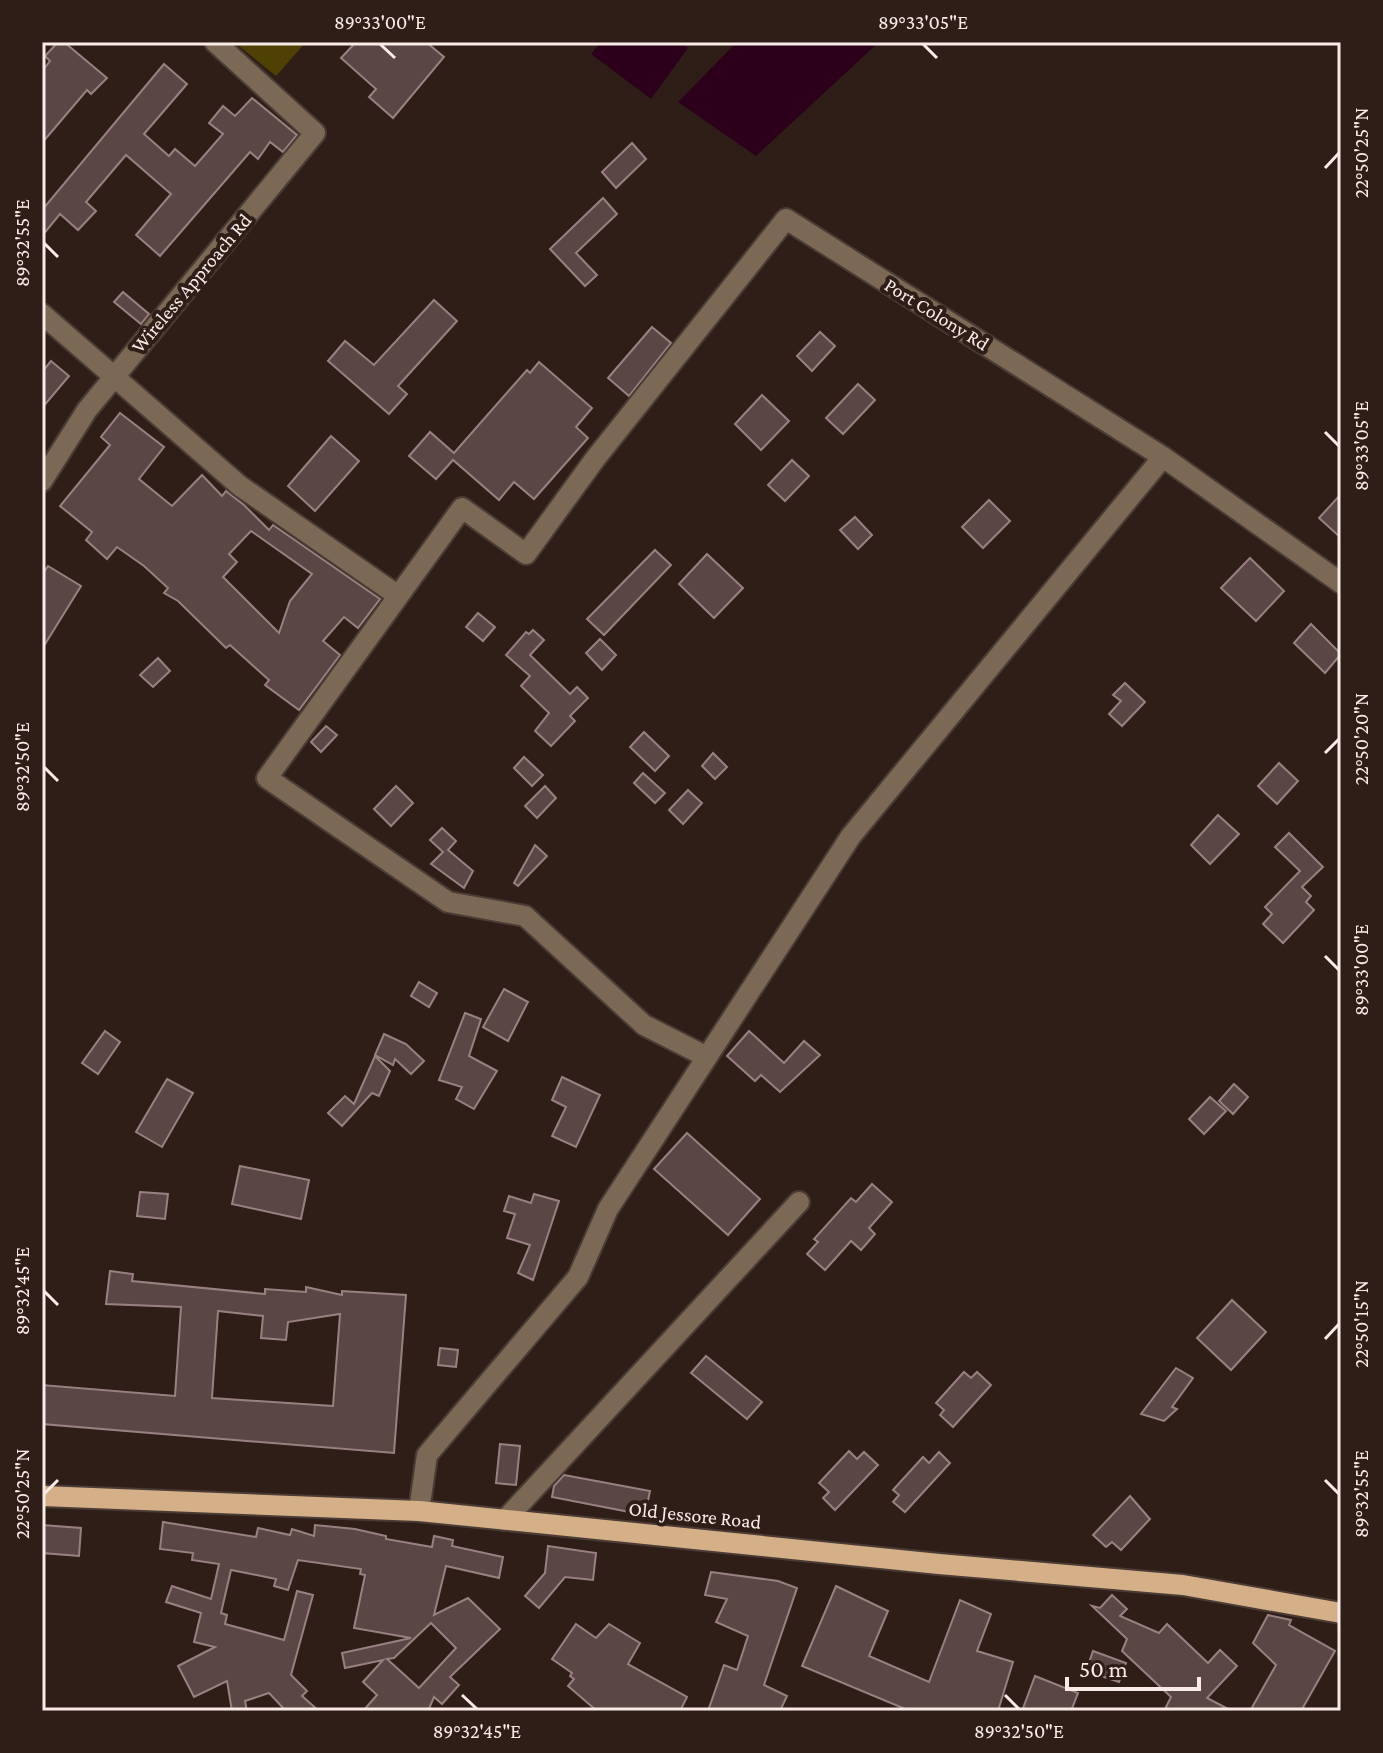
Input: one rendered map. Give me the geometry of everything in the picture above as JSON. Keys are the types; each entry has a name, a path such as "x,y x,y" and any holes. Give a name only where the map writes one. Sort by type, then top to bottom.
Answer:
{"main road":[{"name":"Old Jessore Road","path":"42,1496 419,1511 923,1563 1183,1585 1341,1613"}],"street":[{"name":"Wireless Approach Rd","path":"42,481 87,410 315,133 215,42"},
{"name":"Port Colony Rd","path":"397,595 462,508 526,554 595,459 786,219 1163,457 1341,583"},
{"path":"42,314 113,379 240,486 397,595 267,778 448,902 525,916 644,1025 707,1057"},
{"path":"419,1511 427,1455 578,1277 608,1209 851,836 1163,457"},
{"path":"505,1520 799,1202"}],"shaded area":[{"path":"234,42 306,42 276,76"},
{"path":"601,42 681,42 688,48 651,99 591,54"},
{"path":"737,42 879,42 756,156 678,102"}],"building":[{"path":"58,42 64,42 107,78 91,94 87,90 42,143 42,71 50,61 45,56"},
{"path":"356,42 426,42 444,57 393,118 369,97 376,89 341,58"},
{"path":"164,64 187,84 144,134 169,156 175,149 195,166 223,134 209,123 223,106 235,116 252,98 297,135 283,152 270,142 258,159 250,152 160,256 136,235 171,194 126,155 86,202 96,211 78,230 60,214 42,236 42,210"},
{"path":"632,143 646,159 616,188 602,172"},
{"path":"603,198 617,214 576,253 597,275 585,286 550,249"},
{"path":"123,292 149,314 141,324 114,302"},
{"path":"434,300 457,321 398,386 407,394 389,414 328,361 345,341 374,365"},
{"path":"652,327 671,343 629,396 608,378"},
{"path":"820,332 835,346 812,371 797,356"},
{"path":"51,361 69,376 42,408 42,372"},
{"path":"539,362 592,408 576,427 588,438 534,499 514,482 499,500 453,460 436,479 409,456 430,432 454,453 527,370 530,373"},
{"path":"858,384 875,400 843,434 826,418"},
{"path":"762,395 789,421 761,450 735,424"},
{"path":"120,413 164,447 139,479 172,506 202,475 222,496 226,491 269,530 273,525 380,599 358,628 344,617 323,641 340,655 299,710 265,685 269,680 230,645 226,648 178,601 164,593 168,588 144,566 117,547 107,559 86,540 92,532 60,506 110,445 101,437","holes":["251,531 312,574 290,601 279,633 223,577 237,562 229,554"]},
{"path":"331,436 359,461 315,511 288,486"},
{"path":"792,460 809,476 785,501 768,485"},
{"path":"1341,494 1341,538 1319,518"},
{"path":"989,500 1010,521 983,548 962,527"},
{"path":"855,517 872,535 858,549 840,530"},
{"path":"655,550 671,565 604,635 587,619"},
{"path":"707,554 743,588 714,618 679,584"},
{"path":"1250,558 1284,591 1256,621 1221,588"},
{"path":"48,566 81,586 42,649 42,575"},
{"path":"478,613 495,627 483,641 466,627"},
{"path":"1311,624 1341,654 1325,673 1294,643"},
{"path":"533,630 544,640 530,655 570,694 577,687 588,698 570,716 575,721 551,746 535,731 549,713 521,686 530,676 506,655 526,632 529,634"},
{"path":"600,639 616,655 602,670 586,653"},
{"path":"158,658 170,671 153,687 140,675"},
{"path":"1125,683 1145,702 1122,726 1109,714 1121,701 1113,695"},
{"path":"326,726 337,735 321,752 311,742"},
{"path":"644,732 669,756 655,771 630,747"},
{"path":"713,753 727,767 715,779 702,766"},
{"path":"524,757 543,775 532,786 514,768"},
{"path":"1279,763 1298,781 1277,804 1258,786"},
{"path":"643,773 665,793 655,803 634,783"},
{"path":"396,786 413,803 391,826 374,809"},
{"path":"545,786 556,798 537,818 525,806"},
{"path":"688,790 702,803 683,824 669,810"},
{"path":"1218,815 1239,834 1210,864 1191,845"},
{"path":"442,828 456,841 448,850 473,871 464,888 431,864 443,852 430,840"},
{"path":"1289,833 1323,867 1302,887 1311,896 1306,902 1314,910 1283,943 1263,924 1272,914 1265,907 1300,871 1275,847"},
{"path":"535,845 547,856 518,886 514,883"},
{"path":"419,982 437,993 429,1007 411,996"},
{"path":"504,989 528,1002 508,1041 483,1027"},
{"path":"465,1013 481,1019 469,1056 497,1071 474,1109 456,1099 462,1087 439,1080"},
{"path":"105,1031 120,1042 98,1074 82,1063"},
{"path":"749,1031 784,1063 804,1041 820,1055 780,1092 761,1075 755,1081 727,1056"},
{"path":"384,1034 406,1044 424,1061 411,1074 395,1059 393,1065 375,1055"},
{"path":"375,1056 390,1071 379,1096 372,1093 342,1126 328,1113 345,1096 354,1104"},
{"path":"562,1077 600,1095 576,1147 552,1136 566,1107 552,1100"},
{"path":"167,1079 193,1093 162,1147 136,1132"},
{"path":"1234,1084 1248,1097 1233,1114 1219,1101"},
{"path":"1210,1097 1226,1111 1204,1134 1189,1119"},
{"path":"687,1133 760,1199 728,1235 654,1169"},
{"path":"240,1166 309,1180 301,1219 232,1204"},
{"path":"872,1184 892,1202 869,1228 875,1234 861,1250 851,1241 825,1270 807,1254 818,1242 814,1239 851,1198 856,1202"},
{"path":"140,1192 168,1194 165,1219 137,1216"},
{"path":"534,1194 559,1201 533,1280 518,1273 530,1245 507,1238 515,1214 504,1211 509,1196 531,1203"},
{"path":"110,1271 133,1274 132,1281 265,1294 265,1289 306,1292 306,1287 342,1295 342,1291 406,1295 394,1453 42,1424 42,1385 175,1396 181,1307 106,1304","holes":["218,1311 263,1316 261,1338 286,1340 288,1322 340,1314 333,1406 212,1398"]},
{"path":"1232,1300 1266,1332 1231,1370 1197,1338"},
{"path":"440,1348 458,1350 456,1367 438,1365"},
{"path":"706,1356 762,1402 747,1419 691,1373"},
{"path":"1176,1368 1193,1378 1172,1407 1177,1409 1164,1421 1141,1414"},
{"path":"964,1372 971,1378 977,1372 991,1385 953,1427 940,1415 944,1410 936,1403"},
{"path":"500,1444 520,1446 516,1485 496,1483"},
{"path":"849,1451 857,1459 864,1452 878,1465 835,1510 823,1498 829,1492 819,1483"},
{"path":"939,1452 950,1463 905,1512 893,1502 899,1495 893,1490 923,1457 929,1463"},
{"path":"564,1475 650,1491 645,1515 552,1497 554,1486"},
{"path":"1130,1496 1150,1519 1121,1550 1112,1542 1106,1547 1093,1535"},
{"path":"163,1522 256,1537 258,1528 290,1535 292,1529 314,1536 315,1525 355,1529 386,1536 386,1539 432,1547 434,1536 453,1540 452,1546 503,1557 499,1578 446,1566 434,1615 468,1598 500,1629 450,1677 459,1685 442,1704 434,1697 428,1711 363,1711 377,1695 363,1682 383,1660 345,1668 342,1653 411,1638 354,1628 365,1575 360,1574 361,1569 298,1560 288,1590 274,1586 276,1579 231,1570 221,1613 227,1615 225,1624 284,1640 297,1591 313,1595 291,1675 307,1691 302,1696 319,1711 286,1711 269,1693 245,1701 247,1711 232,1711 227,1681 194,1697 178,1666 215,1647 194,1642 201,1613 166,1602 172,1586 211,1599 219,1564 192,1560 193,1553 160,1549","holes":["431,1623 456,1648 419,1688 387,1659 394,1658"]},
{"path":"42,1525 81,1528 79,1556 42,1553"},
{"path":"548,1546 596,1553 593,1580 565,1577 539,1608 525,1596 545,1573"},
{"path":"711,1572 778,1581 797,1588 764,1685 787,1696 780,1711 708,1711 724,1665 737,1670 748,1636 716,1622 727,1599 705,1595"},
{"path":"836,1586 888,1611 869,1656 929,1682 960,1600 991,1614 977,1651 1013,1662 998,1711 910,1711 802,1666"},
{"path":"1112,1595 1127,1609 1120,1616 1159,1633 1167,1624 1208,1663 1220,1650 1237,1666 1207,1698 1232,1711 1164,1711 1171,1697 1122,1651 1127,1639 1092,1606 1100,1608"},
{"path":"1268,1615 1291,1620 1289,1625 1335,1651 1301,1711 1250,1711 1276,1665 1253,1643"},
{"path":"576,1624 596,1638 609,1624 640,1643 628,1664 687,1697 680,1711 597,1711 568,1686 574,1679 570,1676 572,1673 552,1659"},
{"path":"1093,1651 1126,1663 1119,1682 1086,1671"},
{"path":"1035,1676 1078,1693 1071,1711 1022,1711"}]}
